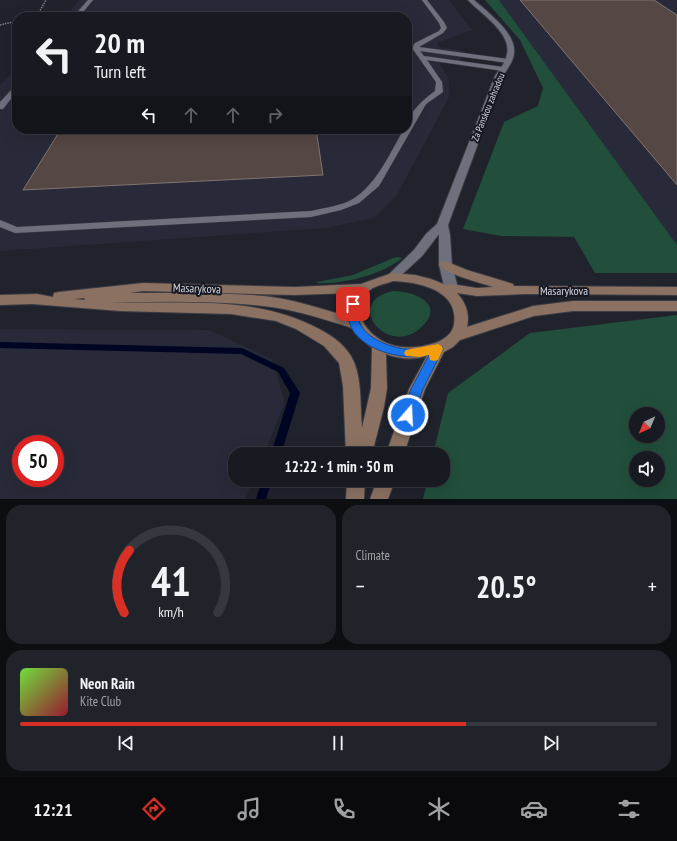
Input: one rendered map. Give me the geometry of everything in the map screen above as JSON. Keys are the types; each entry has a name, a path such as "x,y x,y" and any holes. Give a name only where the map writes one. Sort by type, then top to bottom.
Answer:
{"main road":[{"path":"445,265 480,279 525,290"},
{"path":"392,277 419,279 448,290 461,312 462,323 456,336 450,342 438,349 420,353 404,353 379,346 361,333 355,324 353,317 353,304 356,297 365,288 376,281 392,277"},
{"name":"Masarykova","path":"30,299 144,287 295,291 365,288"},
{"name":"Masarykova","path":"448,290 477,292 525,290 677,291"},
{"name":"Masarykova","path":"0,300 117,296 218,298 264,301 299,307 355,324"},
{"path":"30,299 132,307 199,307 250,311 287,319 311,329 337,349 346,362 350,380 355,447"},
{"name":"Masarykova","path":"456,336 532,311 573,306 677,306"},
{"path":"365,447 376,407 379,388 379,346"},
{"path":"397,447 417,389 438,349"},
{"path":"355,499 356,487"},
{"path":"379,499 383,487"}],"street":[{"name":"Za Panskou zahradou","path":"392,277 418,253 430,236 442,225 499,76 506,65 511,51 505,32 471,0"},
{"name":"Za Panskou zahradou","path":"442,225 446,234 444,248 448,290"}],"lane":[{"path":"80,12 91,0"},
{"path":"415,48 417,44 441,32 444,28 442,23 424,0"},
{"path":"412,121 423,102 439,92 440,82 415,48"},
{"path":"415,48 506,65"},
{"path":"423,58 506,65"},
{"path":"0,107 12,93"},
{"path":"0,224 15,230 312,214 337,208 356,201 376,184 405,134"}],"path":[{"path":"39,12 46,0"},
{"path":"0,25 12,22"}],"shaded area":[{"path":"79,0 449,0 472,30 437,43 439,47 466,51 458,63 438,61 448,77 450,95 397,195 374,218 326,228 0,251 0,85 12,74 12,134 412,134 412,12 70,12"},
{"path":"499,0 677,0 677,245"},
{"path":"0,329 209,330 272,359 285,402 267,447 228,447 228,487 250,487 245,499 0,499"}],"green space":[{"path":"485,0 499,0 677,245 677,273 595,273 574,237 501,236 463,229 504,122 538,106 543,88 520,40"},
{"path":"398,257 402,258 394,264 362,277 338,282 317,283 353,275"},
{"path":"393,291 420,297 430,308 430,314 427,322 418,330 406,336 394,336 383,332 375,324 370,315 371,305 378,297"},
{"path":"677,315 677,499 423,499 426,487 450,487 450,447 435,447 448,393 530,333"}],"building":[{"path":"520,0 654,0 677,15 677,185"},
{"path":"58,134 317,134 323,175 23,190"}],"waterway":[{"path":"0,345 242,351 281,370 295,393 278,447"},
{"path":"261,499 265,487"}],"slow traffic":[{"path":"410,353 420,353 438,349 434,357"}],"route":[{"path":"353,304 353,317 357,328 369,340 379,346 394,352 413,354 438,349 417,389 408,415"}]}
